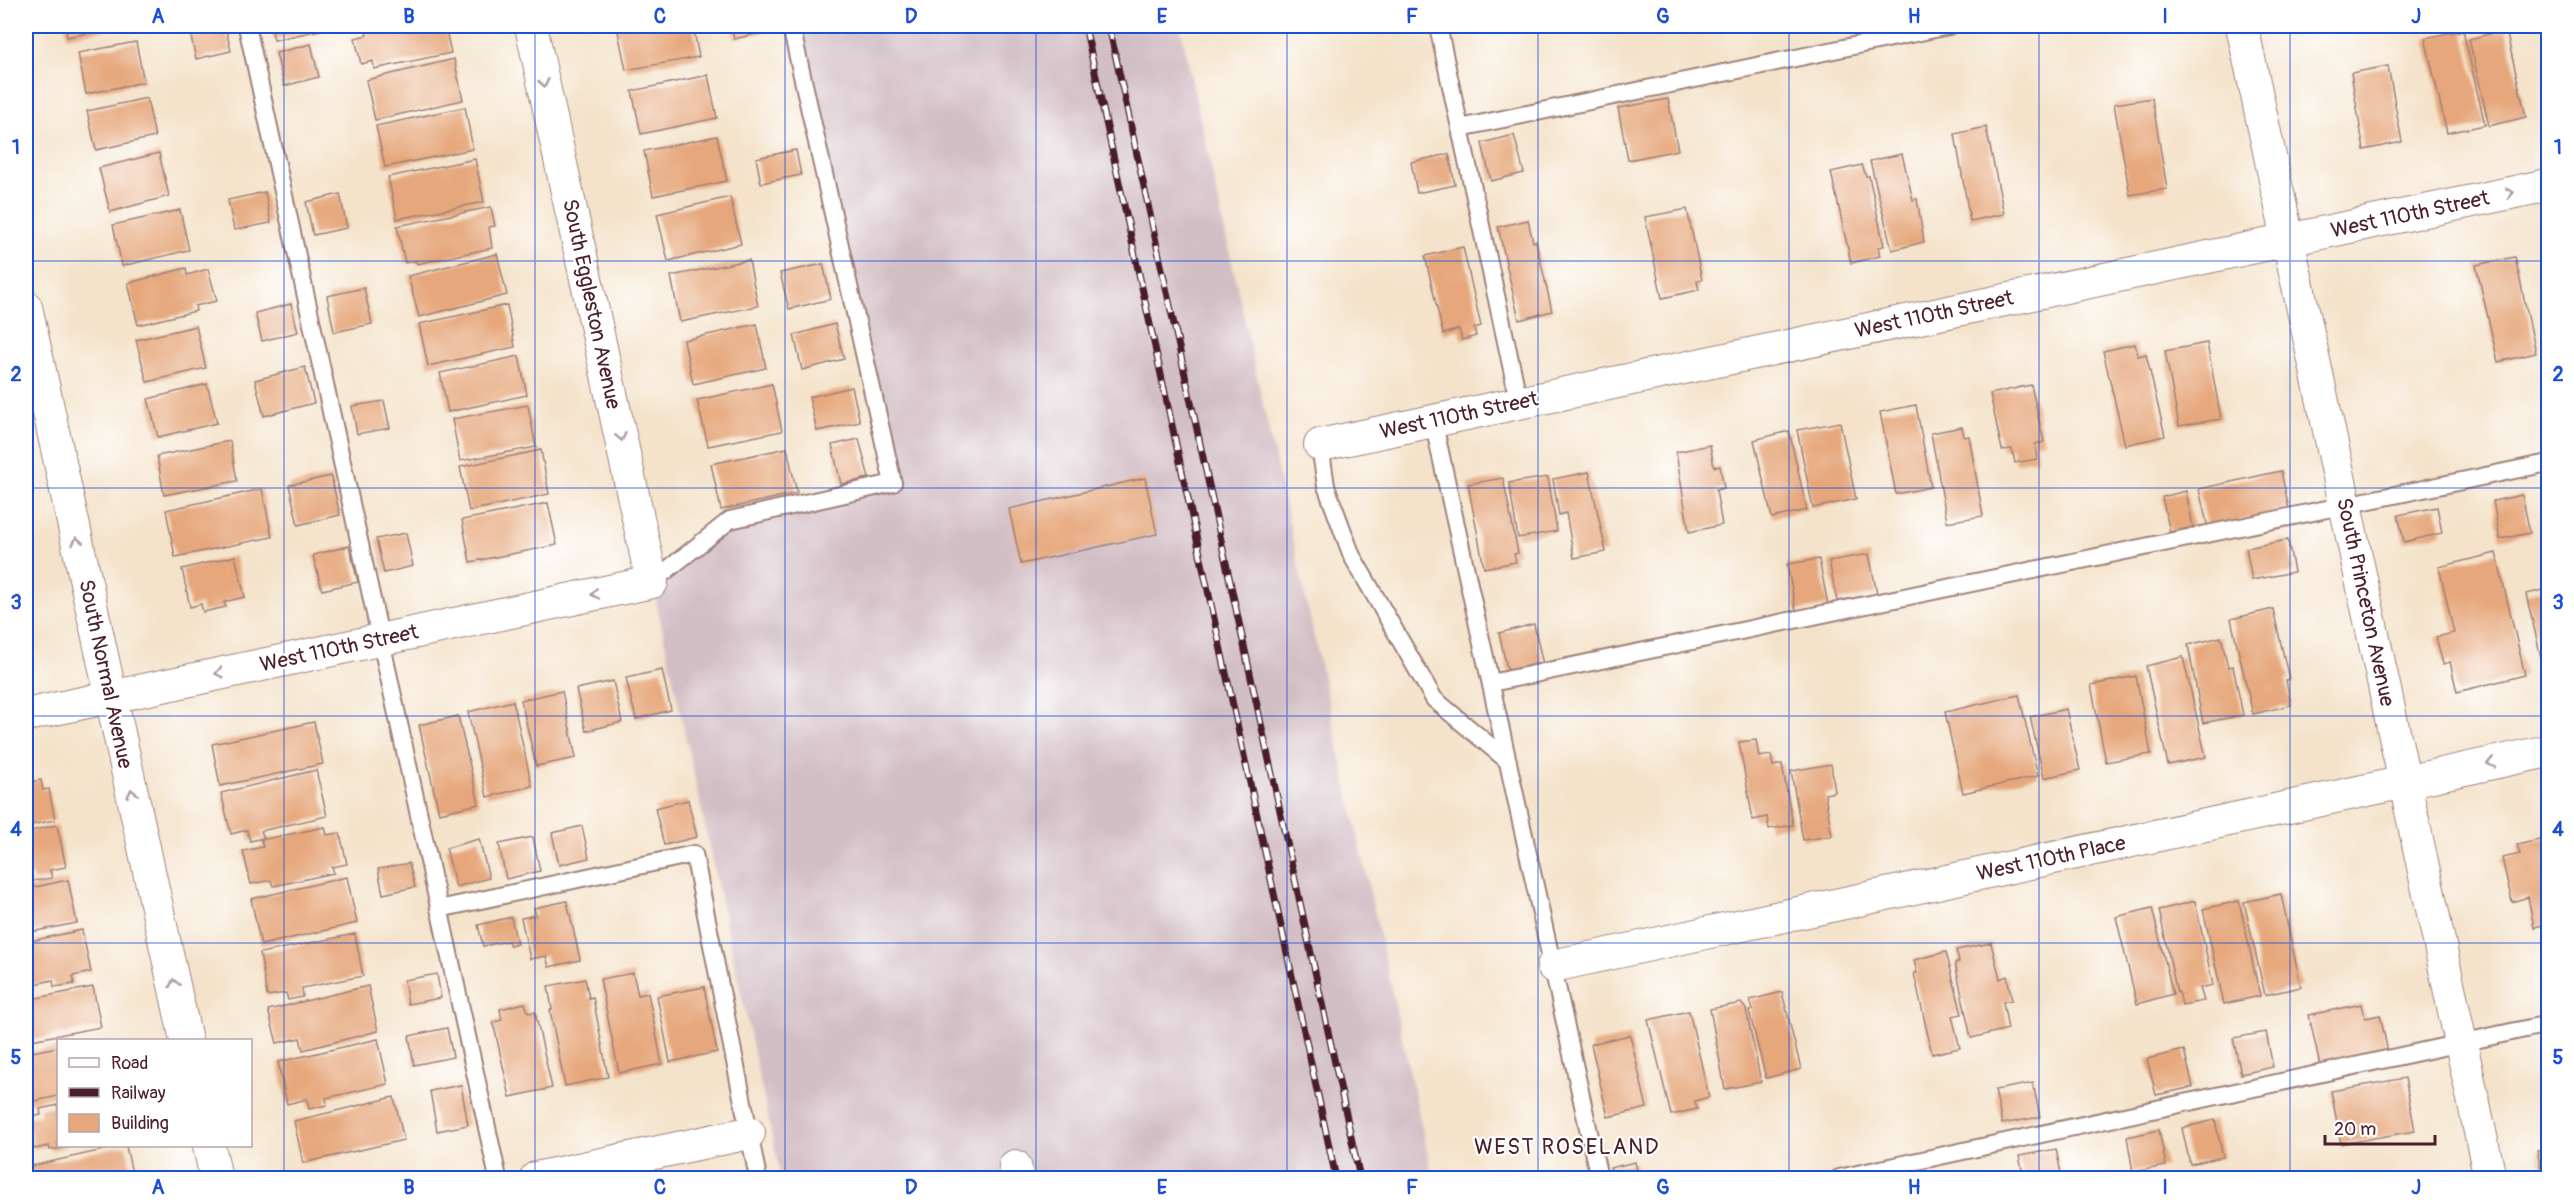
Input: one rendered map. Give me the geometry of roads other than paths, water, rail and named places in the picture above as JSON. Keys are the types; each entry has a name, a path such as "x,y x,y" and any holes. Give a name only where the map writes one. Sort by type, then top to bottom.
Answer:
{"street":[{"name":"South Eggleston Avenue","path":"531,26 652,582"},
{"name":"South Princeton Avenue","path":"2242,26 2490,1179"},
{"name":"West 110th Street","path":"1320,446 1433,420 2548,185"},
{"name":"South Normal Avenue","path":"26,307 186,1039"},
{"name":"West 110th Street","path":"26,715 652,582"},
{"name":"West 110th Place","path":"1553,966 2548,751"},
{"path":"536,1179 749,1133"},
{"path":"209,1147 216,1179"}],"lane":[{"path":"247,26 498,1179"},
{"path":"652,582 730,520 893,483 790,26"},
{"path":"1438,26 1519,402"},
{"path":"1460,128 1949,26"},
{"path":"1433,420 1599,1179"},
{"path":"1320,446 1326,486 1352,556 1434,699 1508,760"},
{"path":"1491,683 2548,463"},
{"path":"439,909 694,854 758,1179"},
{"path":"1839,1179 2548,1024"}],"railway":[{"path":"1085,26 1336,1178"},
{"path":"1109,26 1360,1178"}],"district":[{"name":"WEST ROSELAND","path":"1567,1146"}]}
